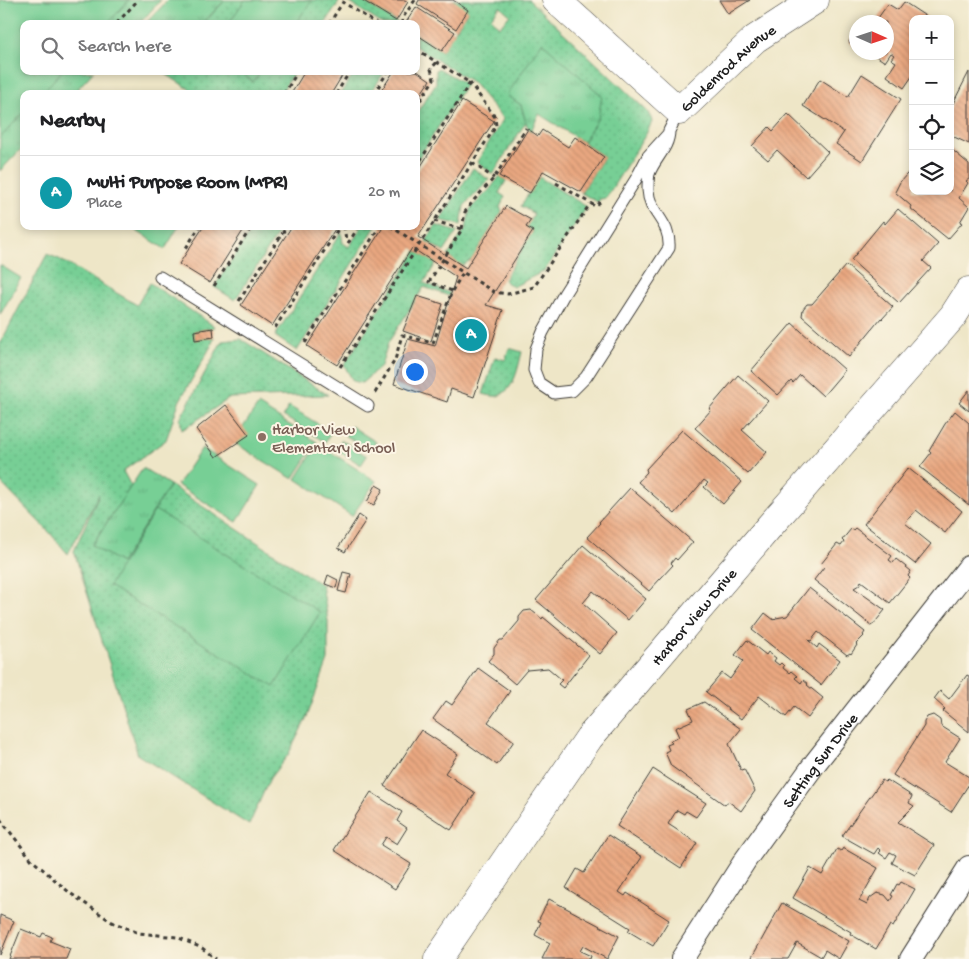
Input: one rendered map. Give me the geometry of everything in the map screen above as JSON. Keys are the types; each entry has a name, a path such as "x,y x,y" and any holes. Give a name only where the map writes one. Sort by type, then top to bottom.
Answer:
{"street":[{"name":"Goldenrod Avenue","path":"556,0 672,126 755,39 815,0"},
{"name":"Harbor View Drive","path":"438,959 589,738 768,528 953,316 969,291"},
{"name":"Setting Sun Drive","path":"682,959 746,859 816,762 969,567"},
{"path":"911,959 969,867"}],"lane":[{"path":"672,126 669,139 649,175 648,192 652,207 668,230 669,248 586,377 572,391 554,393 539,383 534,370 536,349 543,332 648,156 672,126"},
{"path":"160,277 368,406"}],"path":[{"path":"120,20 138,0"},
{"path":"402,20 415,0"},
{"path":"331,20 343,1 371,20"},
{"path":"340,367 496,126 495,117 470,84 420,51"},
{"path":"420,101 434,79 431,69 437,62"},
{"path":"286,90 296,75"},
{"path":"338,90 348,75"},
{"path":"376,90 386,75"},
{"path":"420,161 470,84"},
{"path":"452,290 429,282 462,229 465,212 494,178 526,128"},
{"path":"472,163 494,178"},
{"path":"556,183 590,204 595,206 600,202"},
{"path":"396,230 494,292 508,294 534,288 590,204"},
{"path":"434,221 462,229"},
{"path":"186,248 197,230"},
{"path":"214,286 249,230"},
{"path":"239,301 284,230"},
{"path":"275,328 337,230"},
{"path":"345,230 346,240 349,242 356,230"},
{"path":"305,343 377,230"},
{"path":"368,406 395,360 402,335 433,342 452,290 463,273"},
{"path":"0,819 32,860 70,893 112,922 139,933 176,937 202,948 216,959"}],"green space":[{"path":"0,0 161,0 143,20 20,20 20,75 90,75 77,90 20,90 20,150 0,171"},
{"path":"0,0 129,0 111,20 20,20 20,75 58,75 45,90 20,90 20,116 0,138"},
{"path":"168,0 225,0 206,20 149,20"},
{"path":"225,0 337,0 339,2 328,20 207,20"},
{"path":"245,0 312,0 298,20 231,20"},
{"path":"346,0 362,0 393,20 376,20"},
{"path":"452,0 529,0 647,111 652,122 606,198 600,199 598,202 581,193 604,157 583,142 598,118 514,100 521,105 526,122 493,174 477,162 503,119 472,82 420,50 420,37 442,51 468,11","holes":["500,6 510,15 499,27 491,18"]},
{"path":"542,42 602,96 598,118 583,142 539,114 531,131 527,126 521,105 507,95"},
{"path":"438,68 466,84 420,156 420,108 436,83 436,70"},
{"path":"167,75 292,75 283,90 191,90"},
{"path":"244,75 258,75 253,82"},
{"path":"352,75 382,75 373,90 343,90"},
{"path":"473,168 489,180 464,206 461,225 440,220"},
{"path":"500,176 506,181 499,193 505,197 500,207 502,212 472,259 462,266 448,256 466,228 470,209"},
{"path":"539,177 587,207 544,271 513,287 504,280 533,231 526,227 534,214 521,206"},
{"path":"436,225 457,232 444,252 426,241"},
{"path":"135,230 177,230 165,249"},
{"path":"251,230 280,230 235,300 214,287"},
{"path":"360,230 373,230 297,351 275,336 341,232 343,243 349,247"},
{"path":"416,251 436,263 424,283 450,293 449,296 424,287 388,343 381,366 362,383 353,381 344,365"},
{"path":"47,254 59,259 137,305 150,283 214,326 213,328 194,331 195,340 214,337 211,346 179,402 166,440 123,471 131,486 92,545 121,563 170,485 322,585 328,621 328,660 307,717 288,755 270,778 249,825 138,755 74,551 99,494 68,554 0,482 0,344"},
{"path":"0,265 21,278 0,315"},
{"path":"241,339 328,395 230,398 182,430 180,419 222,341"},
{"path":"509,348 522,352 512,383 504,393 498,396 483,394 495,357 505,360"},
{"path":"258,405 317,442 293,479 233,442"},
{"path":"289,406 331,432 325,442 283,416"},
{"path":"351,426 376,442 370,451 345,435"},
{"path":"341,440 367,456 361,465 336,449"},
{"path":"318,444 376,481 352,516 296,479"},
{"path":"202,448 260,485 237,522 177,485"},
{"path":"143,468 170,485 121,563 92,545"},
{"path":"155,510 320,612 274,687 109,586"}],"building":[{"path":"362,0 405,0 408,2 397,20"},
{"path":"419,0 453,0 468,10 456,29 417,4"},
{"path":"719,0 750,0 728,14"},
{"path":"904,2 924,15 909,15 909,81 904,88 887,76 896,62 893,60 894,15 880,15 888,4 898,10"},
{"path":"416,7 455,32 442,51 420,37 420,20 408,20"},
{"path":"969,72 969,144 954,137 954,101"},
{"path":"420,73 430,80 420,95 420,90 382,90 391,75 420,75"},
{"path":"862,74 901,99 862,161 836,144 844,132 803,106 820,79 848,97"},
{"path":"303,75 343,75 333,90 293,90"},
{"path":"462,101 494,121 418,237 466,268 506,206 531,220 526,227 533,231 486,305 503,310 474,397 451,389 447,402 394,384 408,339 435,346 456,277 412,248 337,365 307,346 381,230 420,230 420,168"},
{"path":"788,114 828,152 806,177 777,150 768,160 752,146 769,127 773,131"},
{"path":"528,129 538,136 542,130 568,147 575,137 604,157 581,192 543,171 530,193 499,176"},
{"path":"954,151 969,164 969,179 966,181 968,183 959,198 969,207 960,222 962,223 948,239 910,208 911,206 895,192 900,182 909,172 909,195 954,195"},
{"path":"898,209 938,244 923,261 931,268 899,303 851,260 883,221 885,224"},
{"path":"201,230 243,230 210,283 179,264"},
{"path":"289,230 334,230 272,326 241,305"},
{"path":"846,265 893,307 881,318 849,357 802,316 803,309 807,304 812,304"},
{"path":"417,296 443,304 431,341 403,331"},
{"path":"792,323 845,370 823,396 800,375 793,383 791,381 778,395 751,371"},
{"path":"213,328 214,337 195,340 194,331"},
{"path":"738,375 768,401 742,430 767,452 748,474 695,428"},
{"path":"969,390 969,411 959,403"},
{"path":"226,405 249,435 216,457 196,429"},
{"path":"955,411 969,423 969,505 920,467 931,453 929,451"},
{"path":"682,430 742,482 723,504 704,487 708,483 704,480 675,514 638,482 647,472 646,469"},
{"path":"908,468 962,511 945,533 916,510 905,523 931,544 915,564 864,524"},
{"path":"376,485 383,489 374,505 367,502"},
{"path":"630,488 693,542 677,560 675,558 671,563 673,565 649,591 587,537"},
{"path":"359,515 366,520 345,552 338,548"},
{"path":"855,528 892,556 889,560 893,563 896,559 911,571 908,576 910,578 890,603 861,581 854,588 885,610 872,626 814,580 824,567 821,564 837,544 841,546 844,542 842,540 851,529"},
{"path":"583,545 646,599 628,620 593,591 583,603 617,633 600,654 536,600"},
{"path":"343,572 351,574 346,593 338,591"},
{"path":"328,575 338,580 336,588 325,584"},
{"path":"809,588 865,632 851,654 847,655 818,632 811,641 808,640 817,648 819,644 840,660 821,685 752,630 765,613 774,620 787,616"},
{"path":"531,610 542,619 543,617 589,655 563,688 558,684 562,680 548,668 527,670 515,684 488,661 494,654 494,648 519,621 519,617 524,611"},
{"path":"747,640 766,655 768,652 776,658 774,661 779,665 781,663 784,666 783,668 789,673 791,671 797,676 795,678 801,683 803,680 823,698 808,718 794,707 786,717 759,696 741,719 706,692 722,673 730,679 743,661 735,655"},
{"path":"478,668 510,691 488,722 514,741 497,765 433,719 446,701 452,705"},
{"path":"967,675 969,676 969,732 943,711 945,709 934,699 940,691 949,699"},
{"path":"704,702 741,729 729,744 741,770 744,769 755,791 741,811 728,801 725,805 671,766 665,752 669,750 667,745 672,743 670,741 679,737 675,728 693,720 688,709"},
{"path":"933,715 940,720 941,726 960,738 945,762 969,777 969,784 951,812 893,775 924,726 927,717"},
{"path":"421,730 458,754 445,773 475,793 451,830 384,786"},
{"path":"653,769 706,803 696,817 686,811 684,814 677,810 668,824 697,843 681,868 617,826"},
{"path":"882,780 885,782 887,780 912,796 909,803 914,806 898,822 934,845 915,875 892,863 896,855 890,852 886,858 879,853 881,851 878,848 874,854 842,836"},
{"path":"371,792 402,812 397,821 407,828 397,844 386,837 381,845 411,864 395,889 334,850"},
{"path":"608,835 642,857 619,892 625,896 627,893 669,920 653,946 628,931 630,928 566,888 577,869 584,873"},
{"path":"843,848 878,868 859,901 867,905 870,898 877,893 885,895 890,901 897,884 899,885 901,882 915,889 893,927 890,925 876,949 793,898 810,868 822,875 837,849 841,851"},
{"path":"549,899 619,936 607,959 583,946 580,951 591,956 590,959 542,959 550,943 535,935 541,922 538,921"},
{"path":"782,903 849,941 839,959 825,950 821,957 797,943 788,959 751,959"},
{"path":"0,915 14,921 0,955"},
{"path":"21,929 41,937 43,933 52,937 50,941 70,949 66,959 9,959"}],"place":[{"name":"Multi Purpose Room (MPR)","path":"471,335"},
{"name":"Harbor View Elementary School","path":"262,437"}]}
